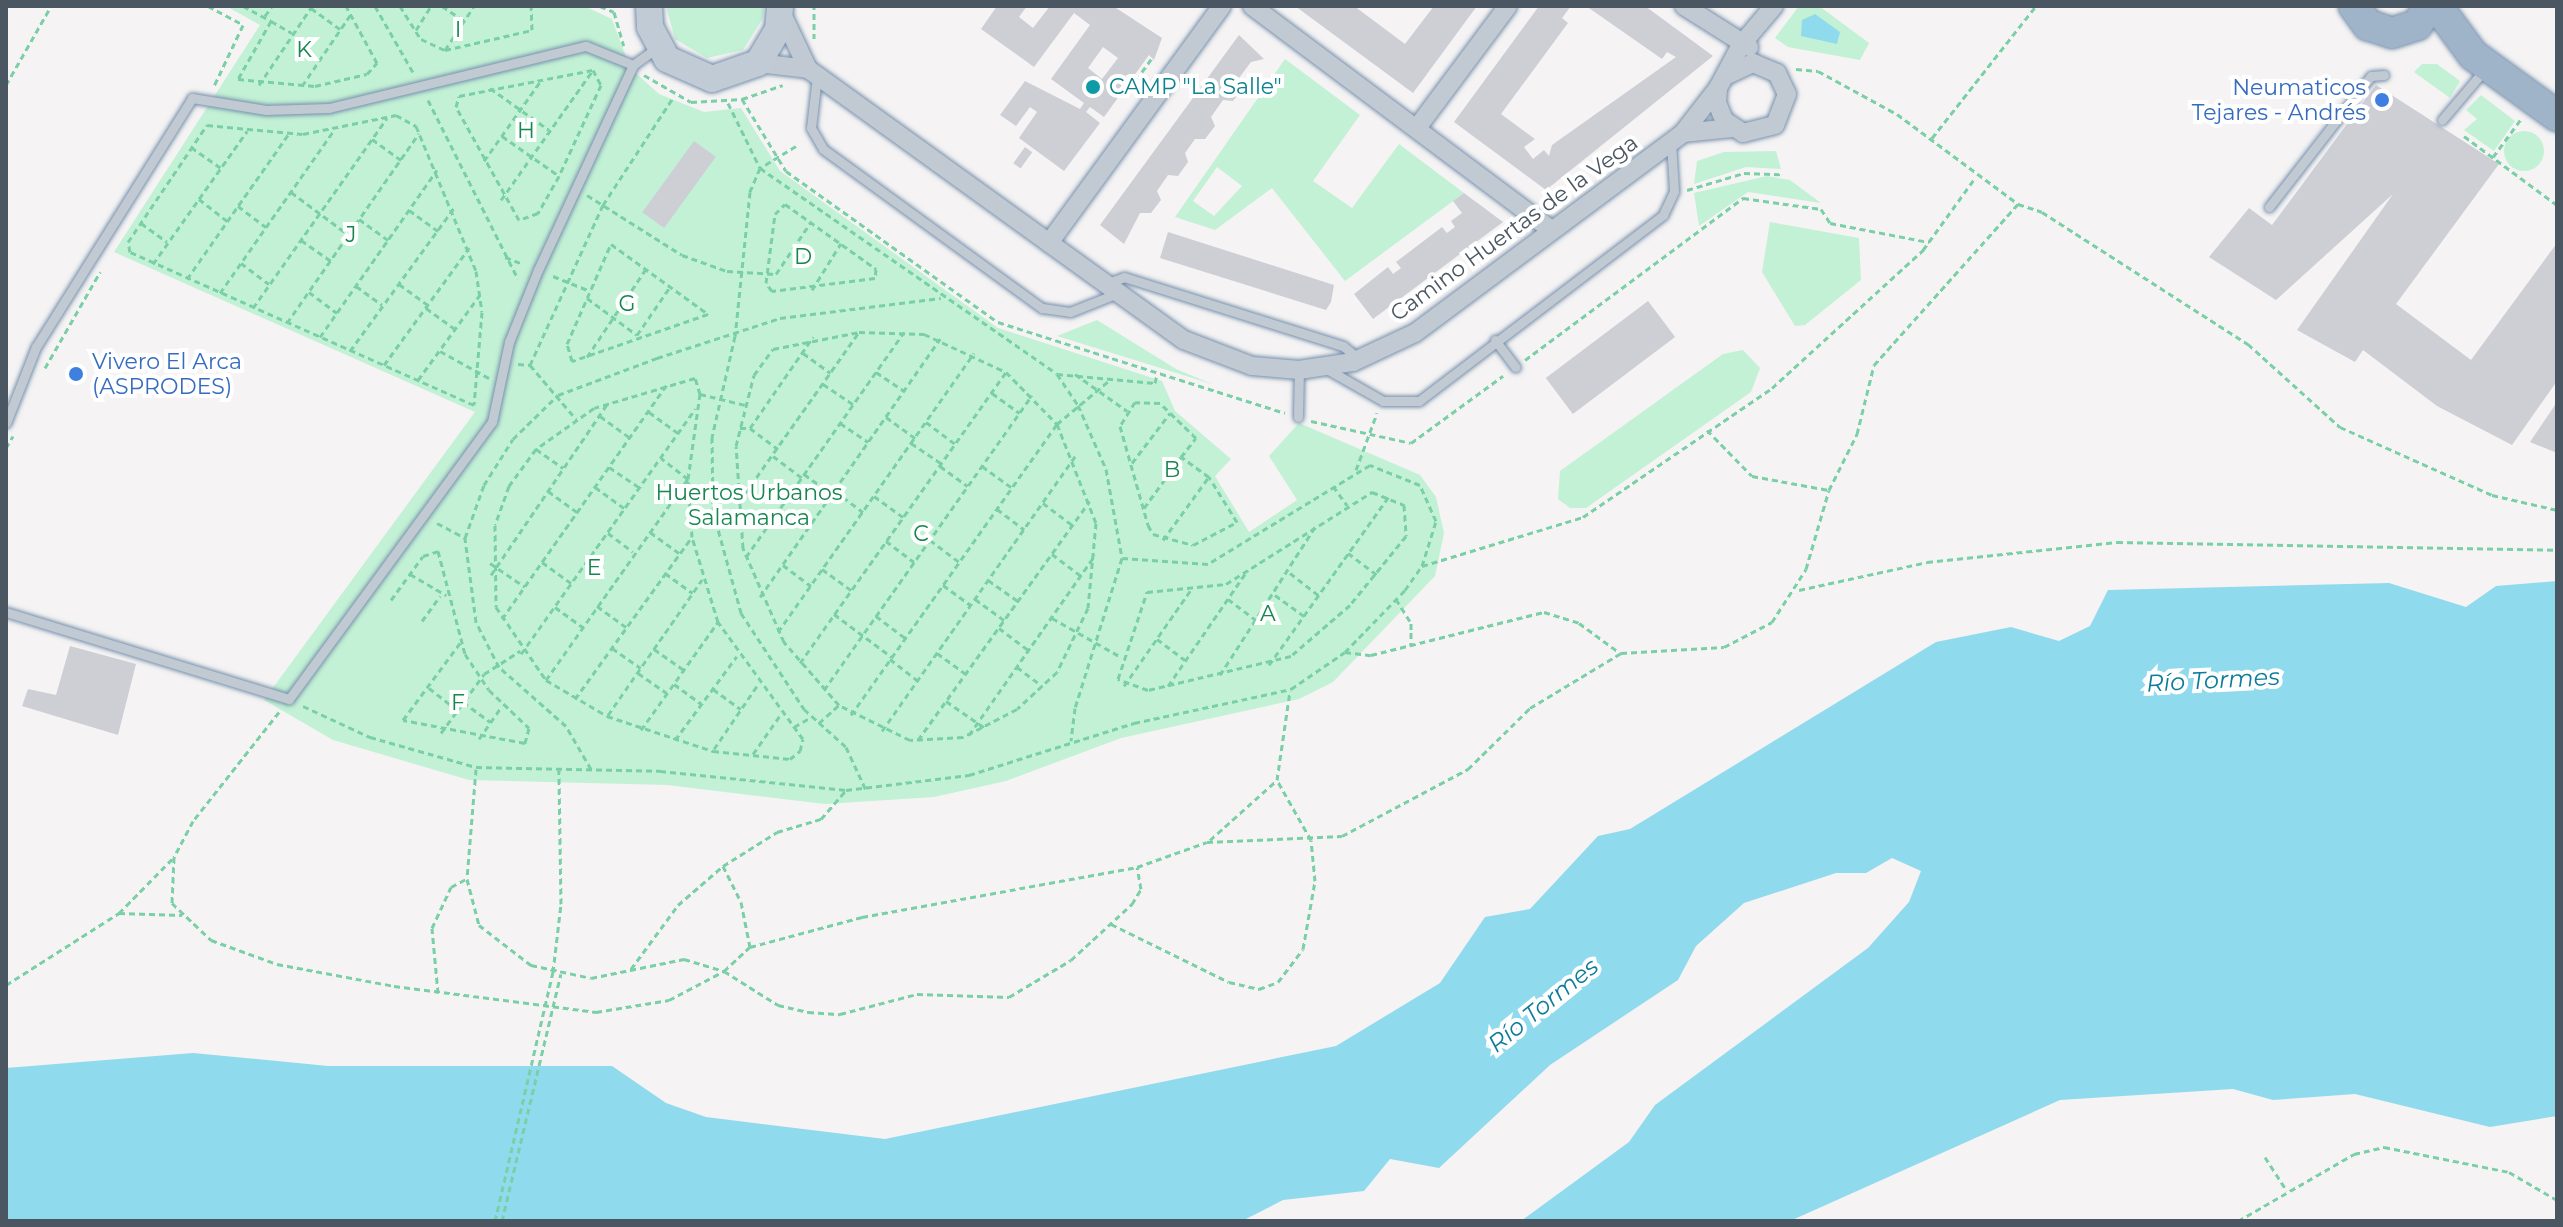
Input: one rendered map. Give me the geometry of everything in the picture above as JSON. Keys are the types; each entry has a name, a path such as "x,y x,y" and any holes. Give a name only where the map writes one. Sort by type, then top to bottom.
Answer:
{"highway":[{"path":"2354,6 2368,25 2481,60"},
{"path":"2397,33 2417,25 2430,6"},
{"path":"2437,6 2481,60 2557,116"}],"main road":[{"path":"649,6 658,47 688,73 712,79 758,63 778,30 780,8"}],"street":[{"path":"1049,243 1222,6"},
{"path":"1252,6 1551,230"},
{"path":"1417,128 1508,6"},
{"path":"1677,138 1732,128 1754,134 1775,125 1787,94 1771,67 1684,6"},
{"path":"780,8 813,72"},
{"name":"Camino Huertas de la Vega","path":"813,72 1112,289 1202,350 1299,370 1325,368 1359,359 1415,333 1677,138 1721,82 1741,45 1769,14"},
{"name":"Camino Huertas de la Vega","path":"1769,14 1771,67"},
{"path":"758,63 813,72"},
{"path":"1732,128 1718,110 1721,82 1745,64 1771,67"}],"lane":[{"path":"6,423 36,347 192,98 308,111 419,82 586,46 633,65"},
{"path":"6,612 289,699 492,422 527,294 633,65 658,47"},
{"path":"2442,120 2481,60"},
{"path":"813,72 811,128 823,149 1042,308 1070,312 1112,289 1124,277 1343,346 1359,359"},
{"path":"2269,207 2371,76 2384,75"},
{"path":"1325,368 1340,383 1409,404 1663,215 1674,191 1677,138"},
{"path":"1495,340 1515,367"},
{"path":"1298,417 1299,370"}],"path":[{"path":"6,85 51,6"},
{"path":"243,6 293,34"},
{"path":"264,17 272,6"},
{"path":"271,21 238,79 259,85 302,86 367,74 377,63 346,6"},
{"path":"375,6 419,82 492,238 527,294"},
{"path":"400,6 415,30 445,50 532,30 531,6"},
{"path":"415,30 431,6"},
{"path":"442,6 464,21"},
{"path":"445,50 474,6"},
{"path":"600,6 614,12 627,52"},
{"path":"809,49 817,29 814,6"},
{"path":"1931,140 2036,6"},
{"path":"259,85 312,7 341,29"},
{"path":"302,86 351,14"},
{"path":"506,37 507,43"},
{"path":"1119,96 1152,58"},
{"path":"1771,67 1818,71 1931,140 1975,178 2018,204 2042,212 2248,344 2340,427 2492,495 2557,510"},
{"path":"593,70 601,85 562,174 531,220 519,220 501,200 457,102 466,92 593,70"},
{"path":"501,200 593,70"},
{"path":"483,163 542,79"},
{"path":"1136,80 1144,86"},
{"path":"742,99 785,84"},
{"path":"490,88 550,131"},
{"path":"530,365 603,205 674,96"},
{"path":"725,96 760,168 941,298 1057,374 1078,405 1106,469 1122,558 1099,649 1075,708 1071,743"},
{"path":"253,308 388,116"},
{"path":"388,116 407,118 419,133 469,247 480,295 483,375 474,405 130,252 141,223 207,125 289,134 334,130 388,116"},
{"path":"357,118 360,123"},
{"path":"2493,157 2521,119"},
{"path":"220,293 334,130"},
{"path":"153,264 247,131"},
{"path":"287,323 419,133"},
{"path":"187,279 289,134"},
{"path":"502,136 562,174"},
{"path":"2464,136 2557,205"},
{"path":"372,139 401,160"},
{"path":"796,146 760,168 735,336 712,437 721,553 741,613 811,717 846,747 866,790"},
{"path":"191,147 221,168"},
{"path":"320,337 437,170"},
{"path":"1687,191 1744,173 1780,174"},
{"path":"1422,566 1583,517 1772,388 1929,242 1975,178"},
{"path":"291,192 349,235"},
{"path":"199,199 227,221"},
{"path":"174,857 172,903 211,940 277,964 438,993 596,1012 669,1000 724,971 750,947 862,917 1137,867 1207,842 1311,840 1342,836 1468,769 1530,708 1621,653 1724,647 1772,622 1797,590 1829,490 1857,434 1874,365 2018,204"},
{"path":"603,205 682,255 742,273 776,274 811,222"},
{"path":"781,205 841,243 876,269 875,278 812,290 772,291 767,273 781,205"},
{"path":"238,206 266,227"},
{"path":"350,351 454,208"},
{"path":"1821,209 1830,223 1929,242"},
{"path":"409,210 438,231"},
{"path":"359,219 388,240"},
{"path":"141,223 168,243"},
{"path":"301,240 331,261"},
{"path":"812,290 841,243"},
{"path":"611,244 670,287 708,314 572,361 567,344 611,244"},
{"path":"384,365 469,247"},
{"path":"241,263 269,284"},
{"path":"587,357 646,269"},
{"path":"399,284 455,329"},
{"path":"356,286 383,306"},
{"path":"637,335 670,287"},
{"path":"585,289 591,291"},
{"path":"309,292 337,313"},
{"path":"418,380 480,295"},
{"path":"587,298 640,340"},
{"path":"591,769 566,726 499,667 476,622 465,538 484,485 513,439 558,395 780,318 941,298"},
{"path":"737,503 859,332"},
{"path":"859,332 904,332 940,339 974,353 1006,372 1032,395 1057,424 1075,456 1090,501 1096,554 1077,637 1044,687 985,728 969,735 918,740 882,731 851,715 799,664 760,597 746,557 737,503 740,428 745,405 764,358 813,337 859,332"},
{"path":"746,557 904,332"},
{"path":"750,428 813,337"},
{"path":"760,597 940,339"},
{"path":"439,351 483,375"},
{"path":"803,353 831,373"},
{"path":"778,632 974,353"},
{"path":"506,362 530,365 576,419"},
{"path":"876,372 904,391"},
{"path":"799,664 1006,372"},
{"path":"1057,374 1073,373 1155,383 1157,372"},
{"path":"1073,373 1094,391 1127,411"},
{"path":"695,378 700,394 688,479 692,537 702,580 718,622 737,656 757,686 803,739 795,757 713,751 640,731 607,716 546,680 520,652 501,620 490,563 500,505 536,449 576,419 608,403 668,383 695,378"},
{"path":"851,715 1057,424 1111,379"},
{"path":"501,620 668,383"},
{"path":"823,384 853,404"},
{"path":"992,393 1020,413"},
{"path":"700,394 745,405"},
{"path":"824,690 1032,395"},
{"path":"1144,508 1181,457 1196,438 1160,403 1135,402 1120,426 1144,508 1163,540 1193,545 1237,522 1209,477 1181,457"},
{"path":"491,575 608,403"},
{"path":"441,733 481,678 520,652 697,406"},
{"path":"648,412 678,433"},
{"path":"1356,470 1378,412"},
{"path":"1132,463 1170,413"},
{"path":"600,416 630,437"},
{"path":"886,417 915,438"},
{"path":"926,422 955,444"},
{"path":"840,423 868,442"},
{"path":"740,428 750,428 778,449"},
{"path":"1707,430 1752,476 1829,490"},
{"path":"911,443 968,486"},
{"path":"536,449 564,468"},
{"path":"773,456 863,512"},
{"path":"882,731 1075,456"},
{"path":"661,458 688,479"},
{"path":"6,985 119,913 174,857 193,821 289,699 370,737 476,767 591,769 846,790 866,790 969,775 1071,743 1291,689 1345,652 1396,599 1422,566 1435,535 1432,503 1406,475 1370,465 1356,470 1208,564 1122,558"},
{"path":"982,466 1012,488"},
{"path":"609,467 640,488"},
{"path":"1163,540 1209,477"},
{"path":"546,680 688,479"},
{"path":"1332,485 1347,505"},
{"path":"595,487 625,509"},
{"path":"548,491 577,512"},
{"path":"1372,492 1390,495 1404,505 1409,523 1378,575 1291,656 1269,665 1168,686 1124,686 1116,672 1147,592 1190,591 1226,584 1372,492"},
{"path":"1269,665 1390,495"},
{"path":"874,496 903,517"},
{"path":"918,740 1090,501"},
{"path":"1043,503 1072,525"},
{"path":"997,509 1024,529"},
{"path":"422,515 465,538"},
{"path":"1220,675 1290,573 1315,527"},
{"path":"650,532 679,554"},
{"path":"608,533 635,553"},
{"path":"575,699 692,537"},
{"path":"930,540 959,562"},
{"path":"886,541 914,562"},
{"path":"1797,590 1927,562 2117,542 2375,548 2458,543 2557,550"},
{"path":"391,600 431,549 438,551 446,595 460,643 481,678 531,739 479,739 441,733 403,720 460,643"},
{"path":"1348,553 1378,575"},
{"path":"1052,554 1081,576"},
{"path":"969,735 1096,554"},
{"path":"542,562 571,584"},
{"path":"490,563 525,587"},
{"path":"783,565 811,586"},
{"path":"822,569 851,590"},
{"path":"1168,686 1247,570"},
{"path":"665,573 693,593"},
{"path":"1290,573 1319,595"},
{"path":"410,574 440,596"},
{"path":"607,716 702,580"},
{"path":"988,580 1018,601"},
{"path":"943,585 971,605"},
{"path":"1124,686 1190,591"},
{"path":"422,621 440,596 446,595"},
{"path":"1275,595 1304,616"},
{"path":"975,599 1004,620"},
{"path":"1228,599 1257,621"},
{"path":"1396,599 1411,623 1411,646"},
{"path":"597,606 626,627"},
{"path":"555,607 583,627"},
{"path":"1345,652 1411,646 1544,612 1579,623 1621,653"},
{"path":"834,614 918,681"},
{"path":"876,616 905,638"},
{"path":"1051,617 1077,637 1121,657"},
{"path":"640,731 718,622"},
{"path":"999,628 1028,650"},
{"path":"1157,639 1185,660"},
{"path":"612,648 667,693"},
{"path":"654,649 684,670"},
{"path":"937,653 966,674"},
{"path":"674,742 737,656"},
{"path":"1017,667 1044,687"},
{"path":"674,684 702,704"},
{"path":"713,751 757,686"},
{"path":"428,687 457,710"},
{"path":"713,689 741,709"},
{"path":"1111,924 1229,982 1259,989 1278,982 1303,949 1313,918 1311,840 1277,780 1291,689"},
{"path":"946,701 985,728"},
{"path":"463,702 491,722"},
{"path":"819,723 839,705"},
{"path":"479,739 502,706"},
{"path":"752,755 781,714"},
{"path":"794,728 811,717"},
{"path":"476,767 467,879 479,925 553,972 606,978 631,969 684,959 724,971 778,1005 808,1012 840,1014 917,994 1009,997 1037,986 1111,924 1141,889 1137,867"},
{"path":"495,1221 553,972 561,904 559,770"},
{"path":"1207,842 1277,780"},
{"path":"631,969 678,905 723,866 777,832 821,819 846,790"},
{"path":"723,866 741,902 750,947"},
{"path":"438,993 432,928 451,887 467,879"},
{"path":"119,913 182,915"},
{"path":"502,1221 561,974"},
{"path":"2238,1221 2354,1154 2384,1147 2509,1172 2557,1200"},
{"path":"2265,1157 2288,1192"}],"green space":[{"name":"Huertos Urbanos Salamanca","path":"226,6 584,6 612,19 630,68 659,94 704,112 741,108 780,171 998,328 1162,381 1175,411 1231,459 1215,476 1249,532 1297,500 1269,456 1299,423 1420,475 1436,497 1444,533 1435,576 1333,682 1299,699 1121,738 1006,781 934,797 825,804 667,785 469,780 333,740 264,700 475,412 114,252 260,25"},
{"path":"666,6 764,6 763,18 743,50 707,58 675,39"},
{"path":"1799,6 1819,6 1869,43 1860,60 1788,47 1775,38"},
{"path":"1285,59 1360,115 1313,181 1352,208 1399,144 1464,193 1345,281 1272,188 1215,230 1175,217","holes":["1217,167 1242,186 1214,216 1193,201"]},
{"path":"2422,64 2437,64 2460,81 2450,98 2414,72"},
{"path":"2481,95 2515,121 2494,151 2464,130 2477,119 2466,110"},
{"path":"2524,131 2538,137 2544,151 2538,165 2524,171 2510,165 2504,151 2510,137"},
{"path":"1776,151 1781,169 1746,167 1694,184 1697,161 1724,152"},
{"path":"1767,176 1790,180 1821,203 1748,192 1699,226 1694,193"},
{"path":"1770,222 1859,238 1861,280 1805,325 1795,326 1762,272"},
{"path":"1097,320 1176,369 1212,384 1057,336"},
{"path":"1743,350 1760,368 1751,392 1586,508 1570,508 1558,499 1560,471 1723,354"}],"water":[{"path":"1815,14 1840,32 1837,44 1801,36 1802,20"},
{"name":"Río Tormes","path":"2557,581 2557,1116 2490,1127 2355,1094 2273,1100 2233,1089 2060,1100 1790,1221 1521,1221 1629,1142 1655,1105 1868,948 1909,902 1921,871 1892,858 1866,873 1836,873 1744,903 1696,946 1678,980 1550,1065 1439,1168 1390,1159 1364,1191 1283,1200 1242,1221 6,1221 6,1068 193,1053 328,1066 612,1066 666,1103 706,1117 885,1139 1336,1046 1440,983 1485,917 1530,909 1598,836 1630,829 1936,642 2011,627 2059,641 2090,626 2108,590 2389,583 2466,607 2496,586"}],"building":[{"name":"CAMP \"La Salle\"","path":"997,6 1027,6 1019,17 1033,28 1050,6 1113,6 1162,38 1154,60 1149,55 1104,117 1090,107 1086,112 1100,123 1064,171 1019,138 1037,112 1030,107 1016,126 1000,115 1025,81 1080,109 1084,103 1051,79 1090,25 1074,13 1034,67 981,29","holes":["1103,47 1118,58 1102,79 1088,68"]},
{"path":"1295,6 1354,6 1405,44 1434,6 1477,6 1413,93"},
{"path":"1539,6 1571,6 1562,18 1568,23 1501,114 1535,139 1524,147 1533,159 1544,150 1549,156 1552,145 1676,57 1667,52 1662,59 1586,6 1645,6 1713,56 1546,190 1454,122"},
{"path":"1239,35 1264,59 1251,62 1239,78 1243,88 1233,101 1223,100 1211,117 1215,126 1205,139 1195,139 1185,153 1188,162 1178,176 1168,175 1157,191 1161,200 1151,213 1140,213 1124,244 1100,225"},
{"path":"2376,85 2499,164 2396,304 2471,360 2557,243 2557,381 2512,445 2437,406 2363,350 2355,362 2297,330 2393,194 2276,300 2209,257 2249,208 2272,225"},
{"path":"694,141 716,157 664,228 642,212"},
{"path":"1025,147 1032,152 1021,168 1013,163"},
{"path":"1464,193 1503,222 1373,319 1354,294 1388,267 1393,274 1401,268 1396,262 1442,227 1447,233 1455,227 1451,221 1462,213 1453,201"},
{"path":"1168,232 1334,285 1331,302 1326,310 1160,258"},
{"path":"1648,301 1675,337 1573,414 1546,378"},
{"path":"2557,402 2557,453 2530,442"},
{"path":"70,646 136,664 118,735 22,706 28,689 56,695"}],"place":[{"name":"CAMP \"La Salle\"","path":"1093,87"},
{"name":"Neumaticos Tejares - Andrés","path":"2382,100"},
{"name":"Vivero El Arca (ASPRODES)","path":"76,374"}],"park label":[{"name":"I","path":"458,30"},
{"name":"K","path":"304,50"},
{"name":"H","path":"526,131"},
{"name":"J","path":"351,235"},
{"name":"D","path":"803,257"},
{"name":"G","path":"627,304"},
{"name":"B","path":"1172,470"},
{"name":"C","path":"921,534"},
{"name":"E","path":"594,568"},
{"name":"A","path":"1268,614"},
{"name":"F","path":"458,703"}]}
